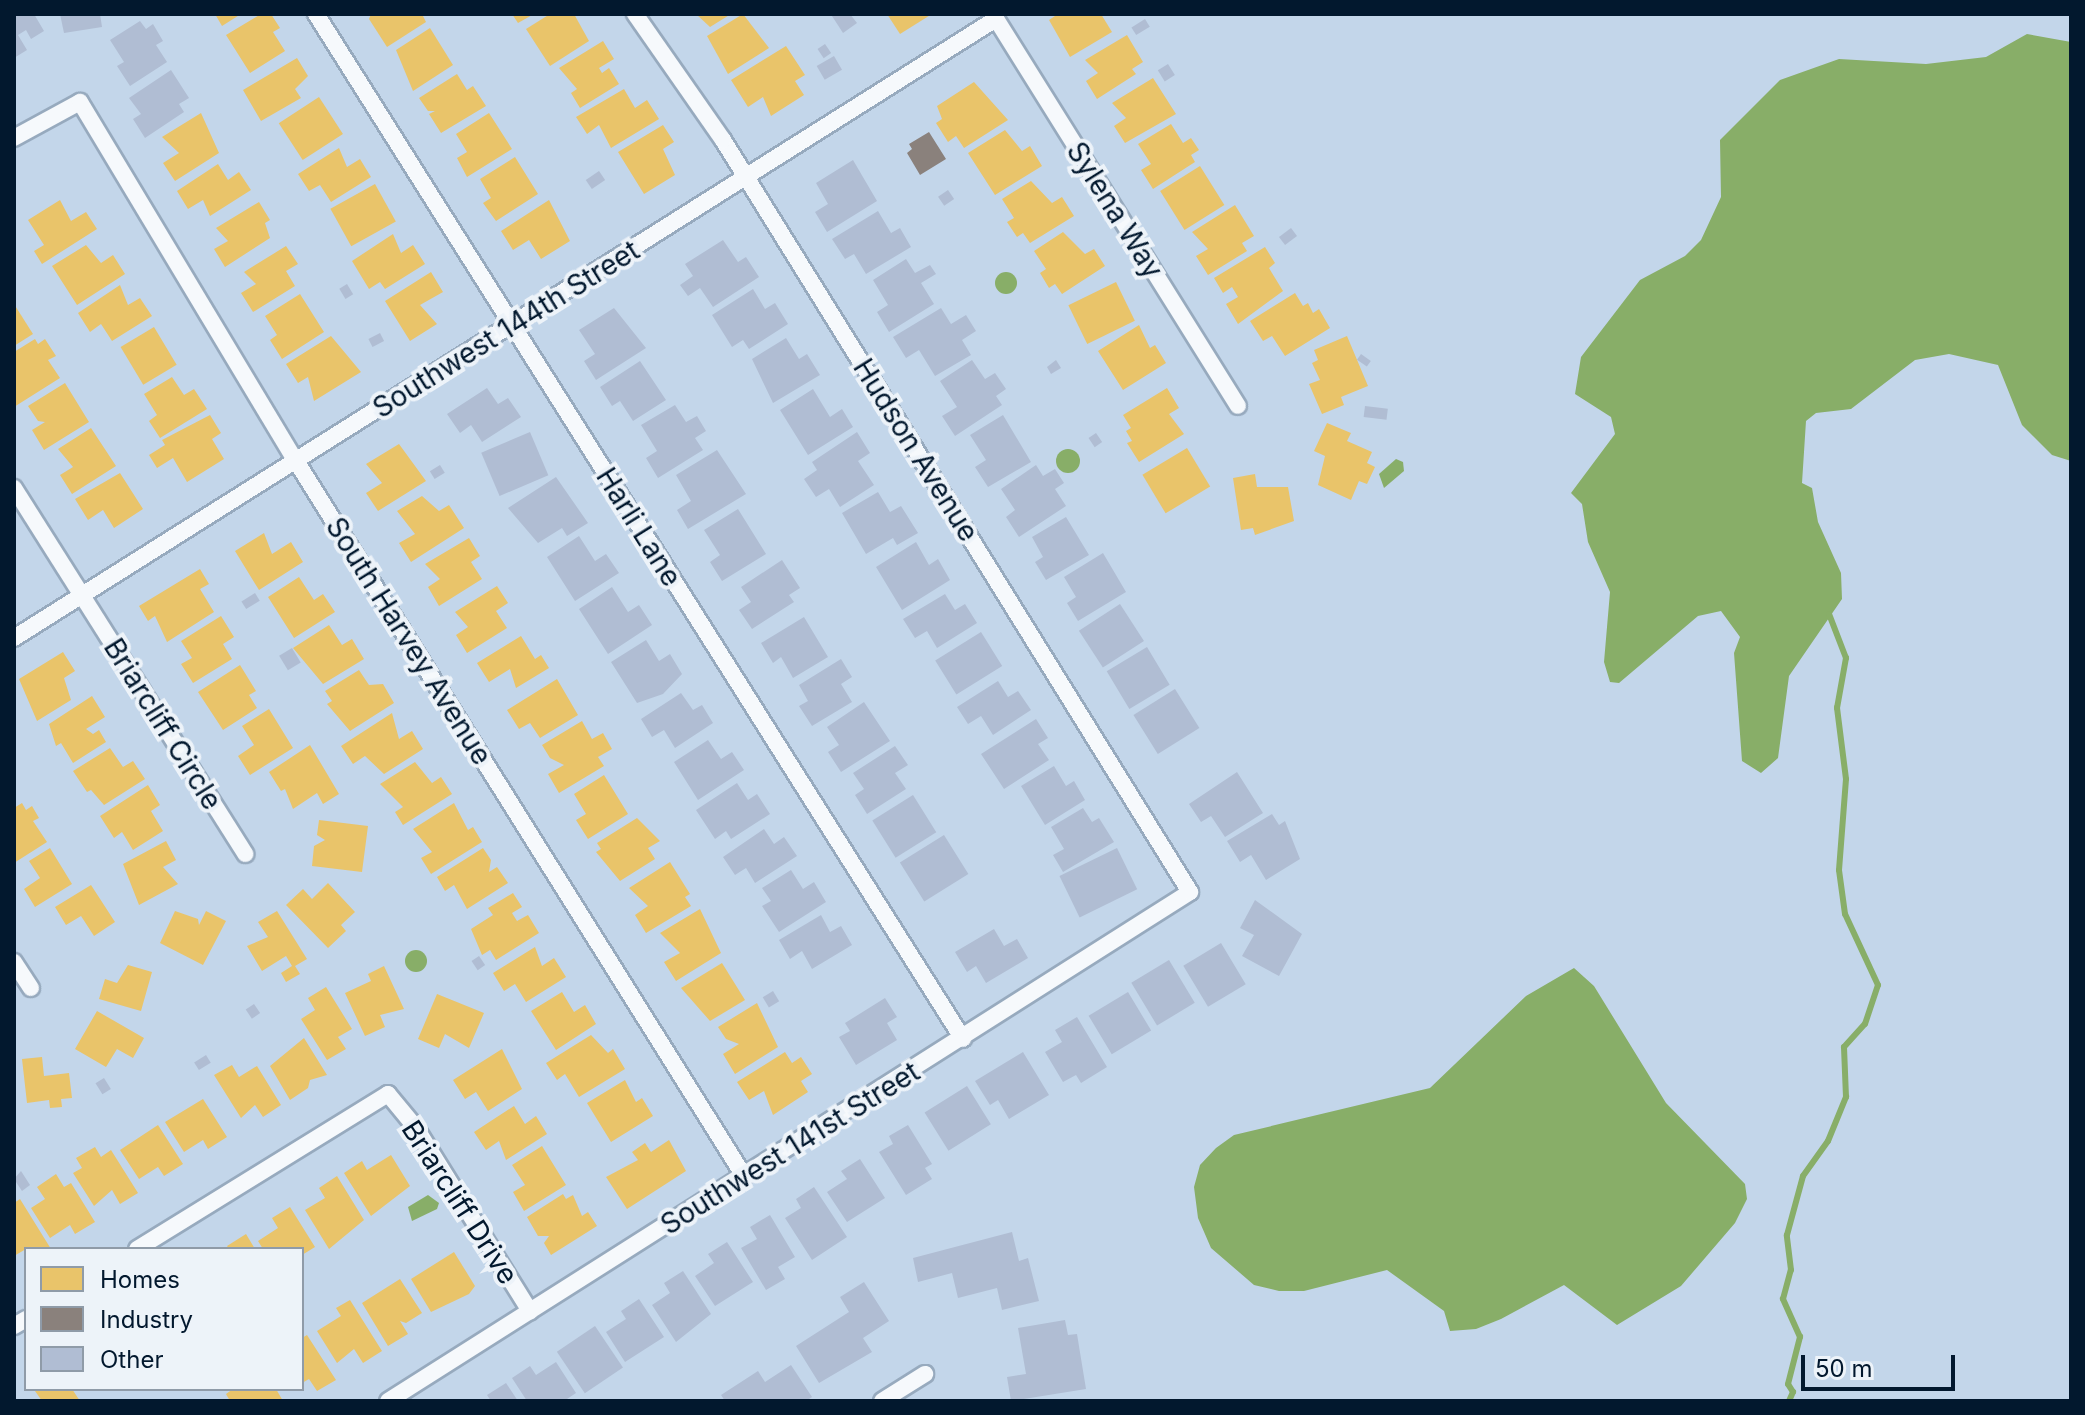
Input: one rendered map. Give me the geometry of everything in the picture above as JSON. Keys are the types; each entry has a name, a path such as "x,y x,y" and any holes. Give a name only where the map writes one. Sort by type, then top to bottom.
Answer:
{"street":[{"name":"Harli Lane","path":"316,14 963,1039"},
{"name":"Hudson Avenue","path":"635,14 746,178 1190,892"},
{"name":"Southwest 144th Street","path":"14,638 746,178 994,17"},
{"name":"Sylena Way","path":"994,17 1238,406"},
{"name":"South Harvey Avenue","path":"14,138 80,102 296,461 744,1176"},
{"path":"14,488 82,595"},
{"name":"Briarcliff Circle","path":"82,595 245,854"},
{"name":"Southwest 141st Street","path":"388,1401 963,1039 1190,892"},
{"path":"14,962 31,988"},
{"name":"Briarcliff Drive","path":"140,1247 388,1094 416,1128 530,1311"},
{"path":"882,1401 925,1374"}],"shaded area":[{"path":"2027,34 2071,42 2071,461 2052,455 2022,425 1998,365 1949,354 1915,360 1851,409 1816,413 1806,421 1802,483 1812,488 1818,522 1841,573 1842,599 1789,676 1778,758 1761,773 1742,761 1734,653 1740,637 1721,611 1698,616 1619,683 1610,682 1604,662 1610,592 1588,542 1582,504 1571,493 1615,434 1611,417 1575,394 1581,357 1640,280 1685,256 1701,240 1721,197 1720,140 1780,80 1839,59 1926,64 1986,57"},
{"path":"1002,272 1010,272 1017,283 1010,294 1002,294 995,287 995,279"},
{"path":"1068,449 1076,453 1080,461 1076,469 1068,473 1060,469 1056,461 1060,453"},
{"path":"1396,459 1403,462 1404,471 1384,488 1379,474"},
{"path":"412,950 420,950 427,961 420,972 412,972 405,965 405,957"},
{"path":"1574,968 1594,986 1666,1103 1745,1184 1747,1199 1735,1223 1681,1286 1617,1325 1564,1285 1501,1319 1476,1329 1450,1331 1444,1311 1387,1270 1304,1291 1279,1291 1254,1285 1211,1248 1198,1218 1194,1187 1200,1165 1216,1148 1234,1135 1430,1088 1526,996"},
{"path":"428,1195 439,1203 437,1209 412,1221 408,1207"}],"building: Homes":[{"path":"215,14 241,14 222,26"},
{"path":"261,14 271,14 280,28 273,32 285,51 250,73 226,35"},
{"path":"371,14 422,14 426,22 387,47 369,19"},
{"path":"512,14 534,14 518,23"},
{"path":"550,14 574,14 589,41 550,66 526,29"},
{"path":"696,14 731,14 710,27"},
{"path":"743,14 769,48 728,74 707,36"},
{"path":"887,14 932,14 900,34"},
{"path":"1058,14 1101,14 1112,32 1070,57 1049,20"},
{"path":"430,28 453,65 413,91 396,50"},
{"path":"1127,35 1143,62 1132,69 1136,74 1097,99 1086,81 1098,73 1085,60"},
{"path":"603,41 614,59 599,68 602,73 609,68 619,84 580,108 571,93 577,89 559,68"},
{"path":"786,46 805,75 795,81 804,95 771,116 763,97 748,107 731,80"},
{"path":"297,58 308,76 295,89 301,98 261,121 243,90"},
{"path":"457,74 467,90 473,86 486,106 441,133 429,114 435,111 428,111 419,98"},
{"path":"1153,78 1176,114 1125,143 1114,126 1126,118 1112,103"},
{"path":"974,82 1008,120 964,148 956,136 948,142 936,123 942,119 937,106"},
{"path":"624,89 635,108 647,100 659,119 611,148 599,125 587,134 576,117"},
{"path":"319,97 343,134 303,160 279,123"},
{"path":"201,113 219,153 175,181 163,163 179,153 162,137"},
{"path":"489,113 512,149 467,177 457,158 467,152 456,134"},
{"path":"1171,124 1183,143 1191,138 1199,150 1191,155 1195,162 1153,189 1141,170 1151,164 1138,144"},
{"path":"663,125 674,142 663,149 675,175 644,194 618,152"},
{"path":"1005,130 1022,151 1030,146 1042,166 995,195 968,153"},
{"path":"339,148 347,167 360,159 371,177 331,202 320,185 309,191 298,174"},
{"path":"515,157 538,194 496,221 483,203 491,198 480,179"},
{"path":"218,164 228,180 239,172 251,190 210,216 203,200 188,209 177,191"},
{"path":"1200,166 1224,205 1185,230 1160,191"},
{"path":"1031,181 1052,203 1062,197 1074,216 1030,243 1023,233 1017,237 1007,222 1014,218 1002,199"},
{"path":"375,184 396,222 351,246 330,209"},
{"path":"60,200 71,221 86,212 97,229 42,264 34,251 44,245 28,220"},
{"path":"549,200 570,241 541,259 529,240 513,250 501,231"},
{"path":"259,202 270,220 265,223 270,238 225,267 214,249 228,241 216,228"},
{"path":"1235,205 1254,236 1242,243 1247,251 1208,275 1196,256 1208,249 1192,232"},
{"path":"1063,232 1085,254 1094,249 1105,266 1062,294 1055,284 1049,288 1040,273 1046,269 1034,251"},
{"path":"393,234 401,253 413,245 425,264 385,289 380,282 369,289 352,261"},
{"path":"86,245 101,263 113,255 125,274 77,305 52,266"},
{"path":"286,246 298,264 286,271 295,286 253,312 241,293 256,284 244,272"},
{"path":"1265,247 1275,263 1269,268 1283,291 1238,324 1226,304 1238,297 1232,287 1223,293 1214,278"},
{"path":"431,272 443,292 420,305 437,324 410,341 385,301"},
{"path":"1116,282 1135,321 1087,344 1068,305"},
{"path":"120,285 128,305 140,298 152,316 112,341 101,324 90,332 78,313"},
{"path":"1295,293 1303,306 1308,303 1313,313 1319,309 1330,328 1285,356 1272,336 1263,341 1250,321"},
{"path":"300,294 324,332 282,359 270,340 277,335 265,316"},
{"path":"14,304 33,334 14,346"},
{"path":"1139,325 1150,348 1155,345 1166,363 1123,390 1098,351"},
{"path":"154,327 177,365 143,385 121,347"},
{"path":"331,336 361,372 314,401 308,377 298,383 286,364"},
{"path":"1347,336 1368,386 1341,397 1344,405 1322,414 1309,384 1320,380 1312,363 1318,360 1314,350"},
{"path":"35,339 38,344 45,339 56,356 48,360 60,378 14,407 14,352"},
{"path":"172,377 184,395 194,389 207,409 160,438 149,421 157,415 144,394"},
{"path":"65,383 89,422 44,450 32,430 45,422 38,421 28,406"},
{"path":"1167,388 1179,408 1169,414 1184,434 1139,462 1127,443 1132,441 1126,431 1131,428 1123,415"},
{"path":"210,415 221,433 212,439 224,459 187,482 173,458 157,468 149,455 165,445 162,440"},
{"path":"1327,423 1351,433 1347,441 1372,452 1367,463 1375,467 1367,484 1359,481 1351,500 1318,485 1325,456 1314,451"},
{"path":"91,428 116,466 72,494 60,475 73,467 58,449"},
{"path":"399,444 426,481 378,511 366,493 382,483 366,464"},
{"path":"1187,448 1210,487 1166,513 1142,475"},
{"path":"120,473 143,509 114,528 103,510 88,520 75,499"},
{"path":"1255,474 1257,487 1288,487 1294,521 1255,535 1253,528 1241,530 1233,478"},
{"path":"422,496 439,511 449,505 464,528 411,562 399,543 415,534 397,511"},
{"path":"264,533 272,554 291,542 303,562 259,590 235,551"},
{"path":"469,538 480,556 471,562 482,579 439,606 428,587 440,579 425,564"},
{"path":"200,569 209,584 200,589 214,612 167,642 155,616 148,621 139,606"},
{"path":"299,577 314,600 323,594 335,612 294,638 268,597"},
{"path":"497,586 508,603 496,611 507,628 467,653 456,635 468,627 455,612"},
{"path":"221,616 234,637 223,644 232,659 193,683 181,664 192,658 181,641"},
{"path":"329,625 342,645 352,639 364,659 323,684 293,648"},
{"path":"521,636 535,659 541,655 549,668 516,688 510,669 489,682 477,663"},
{"path":"63,652 75,671 64,678 71,700 37,721 19,679"},
{"path":"240,665 256,691 249,695 257,708 223,730 198,692"},
{"path":"359,670 369,685 383,684 394,703 350,731 327,704 332,701 325,691"},
{"path":"557,679 578,715 540,738 530,723 519,729 507,710"},
{"path":"92,696 105,717 86,729 93,734 99,730 106,742 73,763 61,743 56,746 49,724"},
{"path":"269,709 293,748 250,775 238,756 254,745 242,726"},
{"path":"392,713 399,739 412,731 423,749 384,774 365,756 353,764 341,746"},
{"path":"582,721 592,739 603,733 612,749 598,757 604,766 559,793 548,774 564,765 550,758 542,745"},
{"path":"310,745 339,794 323,804 317,793 293,809 285,789 281,791 269,772"},
{"path":"110,748 123,767 133,761 145,779 104,805 91,790 87,792 73,771"},
{"path":"415,762 432,783 441,777 452,794 403,825 395,812 403,807 380,784"},
{"path":"604,775 628,814 588,839 576,820 586,814 574,794"},
{"path":"148,785 160,805 151,811 163,831 133,850 122,832 114,838 100,816"},
{"path":"22,803 26,810 32,806 39,818 33,821 47,842 14,863 14,808"},
{"path":"454,803 468,830 473,827 482,842 431,874 421,858 432,852 413,829"},
{"path":"637,818 660,841 648,848 655,859 620,881 596,852 601,849 597,843"},
{"path":"319,820 368,826 362,872 312,866 314,846 325,840 317,835"},
{"path":"166,841 176,860 163,867 178,884 139,905 123,864"},
{"path":"50,848 72,884 35,907 24,889 40,878 29,861"},
{"path":"483,848 491,860 489,872 497,867 508,883 467,909 454,885 445,891 437,877"},
{"path":"670,862 690,894 685,897 691,906 646,933 635,915 648,906 629,888"},
{"path":"328,883 355,912 341,925 346,931 328,948 286,905 303,889 312,899"},
{"path":"91,885 115,922 94,936 81,916 66,925 55,907"},
{"path":"513,893 522,907 512,913 517,921 528,915 539,933 496,960 490,950 482,955 471,929 493,915 488,908"},
{"path":"700,909 721,953 676,981 664,962 680,953 660,933"},
{"path":"175,911 198,919 199,925 206,911 226,921 203,965 160,943"},
{"path":"277,911 307,959 295,966 300,974 286,982 281,973 292,966 286,956 262,971 247,946 268,937 258,922"},
{"path":"535,947 542,966 554,958 566,977 526,1002 515,984 504,991 493,973"},
{"path":"722,963 745,1000 710,1021 681,988"},
{"path":"128,965 152,972 141,1011 99,999 105,979 117,983"},
{"path":"384,966 404,1009 380,1015 385,1027 365,1036 345,993 371,981 368,974"},
{"path":"326,987 352,1029 338,1037 346,1049 327,1060 301,1019 315,1010 308,998"},
{"path":"562,992 574,1012 585,1005 596,1024 556,1050 531,1011"},
{"path":"437,994 484,1013 469,1048 445,1034 439,1048 418,1039"},
{"path":"757,1003 778,1047 735,1074 723,1054 739,1044 726,1039 718,1027"},
{"path":"97,1011 144,1038 133,1058 117,1049 106,1067 75,1049"},
{"path":"591,1035 608,1053 613,1049 625,1069 579,1097 565,1074 557,1080 546,1063"},
{"path":"304,1038 327,1075 310,1080 308,1088 290,1100 270,1066"},
{"path":"502,1049 522,1089 488,1111 476,1092 465,1099 453,1080"},
{"path":"785,1052 792,1063 801,1057 812,1074 801,1081 808,1092 773,1115 764,1091 749,1100 737,1082"},
{"path":"42,1057 44,1076 69,1073 72,1098 61,1099 62,1107 50,1108 49,1100 27,1103 22,1059"},
{"path":"232,1065 239,1077 257,1066 281,1105 263,1117 255,1105 241,1118 214,1075"},
{"path":"625,1080 636,1102 642,1098 653,1116 611,1142 587,1103"},
{"path":"203,1099 227,1137 208,1149 203,1140 184,1152 165,1122"},
{"path":"514,1106 525,1124 536,1116 547,1134 506,1160 499,1141 486,1150 474,1132"},
{"path":"158,1125 183,1164 164,1176 158,1167 139,1179 120,1150"},
{"path":"669,1140 686,1171 627,1209 606,1177 638,1160 632,1152 645,1143 651,1152"},
{"path":"542,1146 566,1185 524,1211 513,1192 525,1185 512,1165"},
{"path":"95,1147 101,1157 111,1150 138,1193 120,1204 112,1190 94,1206 73,1173 82,1168 76,1158"},
{"path":"391,1155 410,1186 371,1216 344,1173 362,1161 367,1170"},
{"path":"56,1174 64,1187 71,1183 95,1222 75,1234 70,1225 50,1238 31,1208 45,1199 37,1187"},
{"path":"337,1176 364,1220 329,1249 305,1210 325,1198 319,1188"},
{"path":"563,1194 566,1199 573,1195 582,1216 588,1212 597,1226 551,1255 544,1243 549,1236 538,1236 527,1217"},
{"path":"20,1199 50,1247 24,1247 14,1256 14,1203"},
{"path":"290,1207 315,1247 304,1254 304,1247 262,1247 258,1241 278,1228 272,1218"},
{"path":"246,1234 254,1247 228,1247"},
{"path":"454,1252 475,1286 469,1294 431,1312 411,1279"},
{"path":"400,1279 422,1313 406,1323 400,1321 408,1334 388,1346 362,1303"},
{"path":"350,1300 382,1351 363,1363 354,1349 337,1363 317,1331 341,1316 336,1308"},
{"path":"307,1335 336,1380 317,1391 309,1379 304,1382 304,1337"},
{"path":"35,1391 73,1391 80,1401 42,1401"},
{"path":"230,1391 277,1391 283,1401 230,1401 226,1394"}],"building: Industry":[{"path":"929,132 946,159 920,175 907,153 912,149 909,144"}],"building: Other":[{"path":"14,14 34,14 44,31 31,39 26,30 18,35 27,50 14,58"},
{"path":"60,14 100,14 102,27 64,33"},
{"path":"850,14 857,23 843,33 832,16"},
{"path":"1145,19 1150,27 1136,35 1131,27"},
{"path":"140,21 146,29 153,24 163,41 156,45 167,62 130,86 117,66 124,62 110,40"},
{"path":"825,44 831,53 824,58 818,49"},
{"path":"834,56 842,70 825,80 817,66"},
{"path":"1168,64 1175,75 1165,81 1158,70"},
{"path":"171,70 189,98 179,104 184,112 145,138 133,119 141,114 129,98"},
{"path":"853,160 877,201 827,232 815,212 828,204 816,183"},
{"path":"599,171 605,180 592,189 586,180"},
{"path":"948,190 954,199 944,206 938,197"},
{"path":"878,211 891,233 900,228 911,247 866,274 854,254 845,259 832,239"},
{"path":"1291,228 1297,236 1285,245 1279,237"},
{"path":"723,240 738,262 746,257 759,277 713,307 700,288 688,296 680,285 693,276 685,264"},
{"path":"906,259 915,273 930,265 936,274 921,283 934,304 889,332 877,312 888,305 873,280"},
{"path":"347,284 353,294 345,299 339,289"},
{"path":"753,289 765,309 775,303 788,324 749,349 743,340 732,347 712,315"},
{"path":"614,308 646,348 596,380 584,361 595,354 579,330"},
{"path":"941,308 951,324 966,315 976,331 962,340 971,355 935,376 919,350 906,358 893,337"},
{"path":"380,333 384,341 373,347 368,339"},
{"path":"786,338 799,359 807,354 820,375 773,403 752,359"},
{"path":"1361,354 1371,361 1367,367 1357,360"},
{"path":"972,360 985,379 995,373 1006,389 996,396 1002,405 955,436 942,416 957,407 940,381"},
{"path":"1056,360 1061,368 1051,374 1047,367"},
{"path":"640,361 666,400 633,421 620,401 612,406 600,387"},
{"path":"487,388 498,404 508,398 521,417 482,442 471,425 460,433 447,414"},
{"path":"813,389 830,417 842,409 853,427 808,455 780,410"},
{"path":"675,405 686,422 697,416 706,431 695,438 703,450 658,478 646,458 657,451 641,425"},
{"path":"1365,406 1388,409 1386,420 1364,417"},
{"path":"1003,415 1031,462 988,487 975,467 986,460 970,435"},
{"path":"530,432 548,475 500,496 481,453"},
{"path":"857,432 870,453 858,461 874,485 840,507 829,489 816,497 804,479 817,470 812,462"},
{"path":"1096,433 1102,442 1095,447 1089,438"},
{"path":"717,450 746,494 688,529 677,510 691,501 676,475"},
{"path":"440,465 445,473 435,479 430,471"},
{"path":"1036,465 1043,476 1055,469 1064,483 1055,489 1066,506 1019,537 1006,517 1015,510 1001,489"},
{"path":"556,477 588,523 567,536 562,528 538,543 508,508"},
{"path":"878,492 890,512 901,506 918,533 897,545 893,538 866,554 842,513"},
{"path":"738,509 766,554 722,581 710,562 720,555 704,530"},
{"path":"1066,517 1089,555 1046,580 1035,562 1043,557 1032,537"},
{"path":"579,536 595,561 606,554 619,573 575,601 547,557"},
{"path":"916,542 929,565 938,559 950,580 902,610 876,567"},
{"path":"1103,553 1126,592 1078,621 1067,603 1076,597 1064,577"},
{"path":"782,560 800,588 789,595 794,602 752,629 739,610 751,602 741,587"},
{"path":"612,587 628,612 639,605 652,625 608,654 579,609"},
{"path":"255,593 260,601 246,609 241,601"},
{"path":"945,594 955,610 965,604 977,623 937,648 927,631 915,638 903,619"},
{"path":"1120,604 1144,641 1103,668 1079,631"},
{"path":"804,617 828,657 793,678 781,657 773,663 761,643"},
{"path":"981,632 1002,666 956,695 935,661"},
{"path":"646,640 659,661 670,654 682,674 663,694 637,703 611,662"},
{"path":"1147,647 1170,685 1129,709 1107,671"},
{"path":"292,648 301,663 288,670 279,656"},
{"path":"841,659 852,677 841,684 852,702 812,726 799,706 808,701 799,685"},
{"path":"998,681 1008,697 1018,691 1031,710 993,735 981,716 968,724 957,707"},
{"path":"1175,689 1199,728 1158,754 1133,715"},
{"path":"681,693 693,710 702,705 713,723 675,748 664,730 652,737 641,719"},
{"path":"864,702 890,741 841,772 828,752 839,745 827,727"},
{"path":"1036,719 1048,738 1038,744 1049,760 1004,789 981,754"},
{"path":"708,740 721,759 732,752 744,770 698,800 674,762"},
{"path":"895,746 908,765 895,773 906,789 867,814 855,795 864,789 853,773"},
{"path":"1054,766 1066,786 1074,781 1085,800 1045,825 1021,786"},
{"path":"1237,772 1263,813 1225,837 1211,816 1201,822 1189,804"},
{"path":"737,783 748,800 757,794 770,814 731,839 726,831 715,839 696,810"},
{"path":"913,795 936,832 896,858 872,820"},
{"path":"1083,808 1092,822 1099,818 1114,842 1063,872 1053,855 1064,849 1051,827"},
{"path":"1272,814 1279,825 1285,821 1300,859 1266,880 1251,855 1240,862 1227,841"},
{"path":"764,829 774,844 784,837 797,856 755,883 746,868 735,875 723,857"},
{"path":"944,835 968,874 924,902 900,863"},
{"path":"1117,848 1137,889 1080,917 1059,876"},
{"path":"791,870 803,889 814,882 826,902 779,932 762,906 771,901 762,888"},
{"path":"1255,900 1302,934 1279,976 1242,956 1254,935 1240,928"},
{"path":"821,915 830,932 841,926 852,945 812,969 802,951 790,959 779,940"},
{"path":"994,929 1004,946 1017,939 1028,958 986,983 976,966 967,972 955,952"},
{"path":"1221,943 1246,984 1208,1007 1183,966"},
{"path":"479,956 485,965 478,970 472,961"},
{"path":"1169,960 1195,1003 1157,1026 1131,983"},
{"path":"773,991 779,1001 769,1007 763,997"},
{"path":"1128,992 1151,1031 1112,1054 1089,1016"},
{"path":"885,998 897,1017 887,1023 897,1040 856,1065 839,1037 850,1031 845,1023"},
{"path":"254,1004 260,1013 252,1019 246,1010"},
{"path":"1077,1017 1107,1067 1081,1083 1076,1075 1063,1082 1045,1052 1062,1042 1055,1030"},
{"path":"1023,1052 1049,1095 1009,1119 998,1100 990,1105 975,1081"},
{"path":"206,1055 211,1063 199,1070 194,1062"},
{"path":"104,1078 111,1089 102,1094 96,1083"},
{"path":"967,1086 991,1124 948,1151 925,1112"},
{"path":"908,1125 932,1164 925,1168 932,1179 906,1195 879,1152 893,1144 889,1136"},
{"path":"860,1159 885,1198 847,1222 827,1192 847,1179 841,1171"},
{"path":"21,1171 30,1185 22,1191 14,1179"},
{"path":"814,1187 847,1237 812,1260 785,1218 801,1208 796,1199"},
{"path":"770,1215 795,1257 778,1267 785,1279 766,1290 741,1248 757,1239 750,1227"},
{"path":"1012,1232 1019,1261 1028,1258 1039,1301 1002,1310 997,1288 958,1298 952,1273 918,1282 913,1258"},
{"path":"727,1242 753,1282 715,1306 695,1276 714,1263 708,1254"},
{"path":"683,1271 711,1314 676,1342 652,1305 670,1293 664,1283"},
{"path":"864,1282 889,1321 863,1338 872,1352 819,1383 796,1346 849,1312 840,1297"},
{"path":"639,1299 664,1337 625,1362 606,1332 626,1319 621,1311"},
{"path":"1065,1320 1068,1335 1077,1334 1086,1389 1011,1401 1007,1377 1026,1374 1018,1328"},
{"path":"595,1326 623,1367 585,1393 557,1352"},
{"path":"556,1362 576,1393 564,1401 527,1401 512,1378 530,1366 536,1375"},
{"path":"791,1365 812,1397 806,1401 725,1401 721,1395 758,1371 765,1382"},
{"path":"506,1383 518,1401 491,1401 487,1395"}],"waterway":[{"path":"1789,1401 1793,1392 1788,1384 1800,1337 1783,1299 1791,1270 1787,1235 1803,1176 1828,1141 1846,1097 1844,1047 1865,1024 1878,985 1845,914 1839,870 1846,779 1837,708 1846,658 1829,614"}]}
